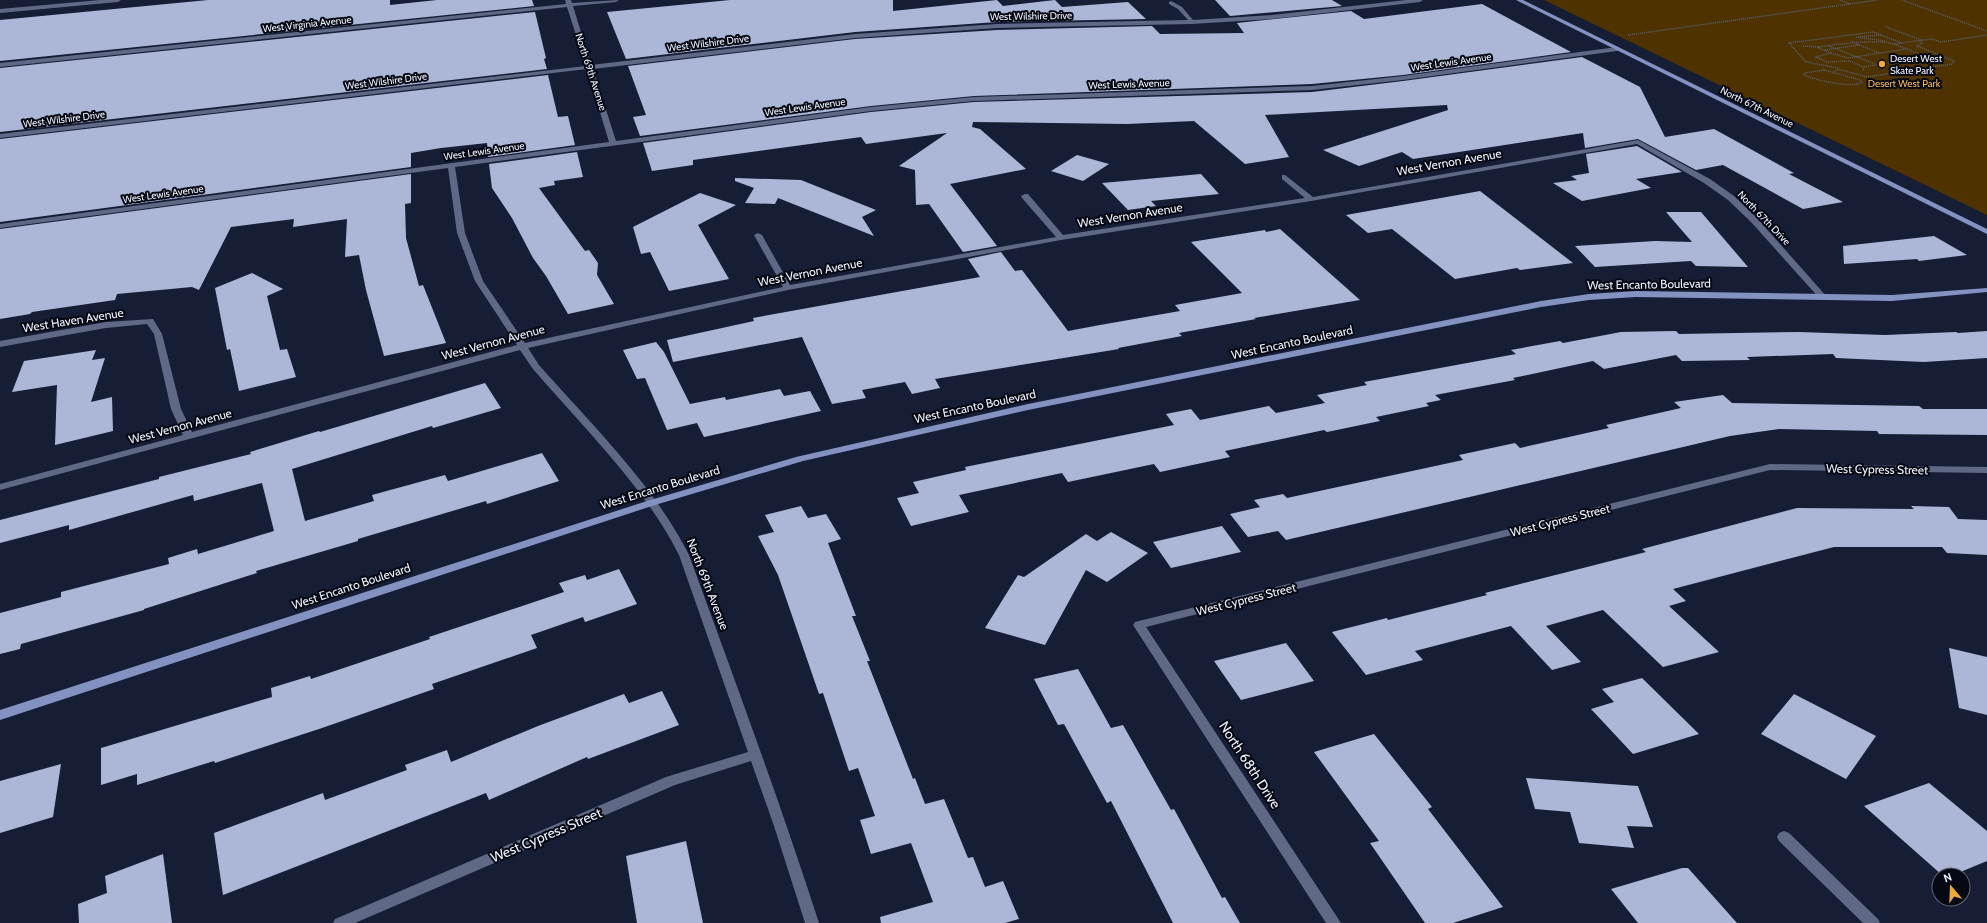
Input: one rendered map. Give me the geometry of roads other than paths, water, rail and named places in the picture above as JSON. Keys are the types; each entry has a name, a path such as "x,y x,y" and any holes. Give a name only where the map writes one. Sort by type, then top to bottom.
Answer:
{"street":[{"path":"42,8 46,0"},
{"path":"0,12 118,0"},
{"name":"West Virginia Avenue","path":"0,65 568,2 616,0"},
{"path":"1379,0 1386,4"},
{"name":"West Wilshire Drive","path":"0,136 855,36 918,30 997,26 1192,22 1272,18 1420,0"},
{"name":"North 67th Avenue","path":"1519,0 1987,232"},
{"name":"North 69th Avenue","path":"568,2 613,143"},
{"path":"1171,3 1180,8 1192,22"},
{"name":"West Lewis Avenue","path":"0,226 613,143 909,105 974,99 1312,88 1403,78 1617,49"},
{"name":"West Vernon Avenue","path":"0,487 523,346 788,288 1061,238 1311,198 1638,142"},
{"name":"North 67th Drive","path":"1638,142 1707,181 1731,198 1754,220 1823,297"},
{"name":"North 69th Avenue","path":"451,166 461,233 479,281 536,367 634,479 671,529 684,555 756,755 812,923"},
{"path":"1285,177 1311,198"},
{"path":"1025,196 1061,238"},
{"path":"758,235 788,288"},
{"name":"West Encanto Boulevard","path":"0,715 651,503 800,459 1028,407 1540,304 1589,297 1636,294 1892,298 1987,290"},
{"name":"West Haven Avenue","path":"0,344 106,325 150,321 158,334 176,409 189,436"},
{"name":"West Cypress Street","path":"1139,625 1770,467 1987,470"},
{"name":"North 68th Drive","path":"1139,625 1334,923"},
{"name":"West Cypress Street","path":"340,923 672,781 756,755"},
{"path":"1784,837 1873,923"}],"place":[{"name":"Desert West Skate Park","path":"1882,64"}],"park label":[{"name":"Desert West Park","path":"1904,83"}]}
